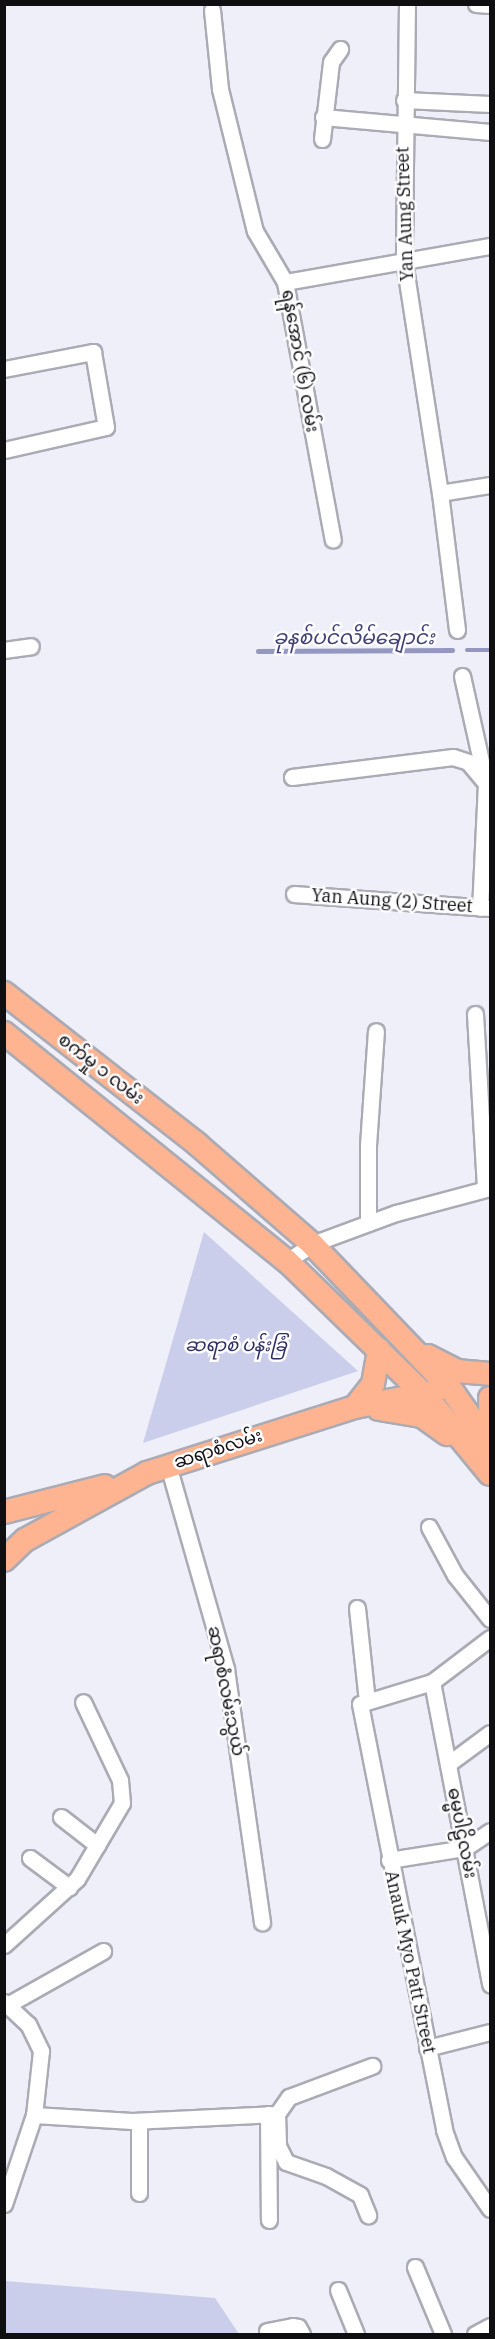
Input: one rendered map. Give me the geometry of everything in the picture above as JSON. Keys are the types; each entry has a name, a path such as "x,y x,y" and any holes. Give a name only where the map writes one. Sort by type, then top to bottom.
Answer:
{"main road":[{"name":"စက်မှု ၁ လမ်း","path":"4,993 197,1144 305,1238"},
{"name":"စက်မှု ၁ လမ်း","path":"4,1033 156,1152 287,1261"},
{"path":"305,1238 450,1388 490,1444"},
{"path":"287,1261 425,1395 488,1472"},
{"path":"399,1333 433,1359 457,1371 490,1374"},
{"path":"355,1407 373,1384 379,1350"},
{"name":"ဆရာစံလမ်း","path":"9,1551 129,1480 168,1465 355,1407 425,1395 450,1388"},
{"path":"490,1398 490,1422"},
{"path":"355,1407 422,1416 488,1472"},
{"path":"4,1512 129,1480"}],"street":[{"name":"Yan Aung Street","path":"407,4 403,124 404,261 440,493 457,630"},
{"path":"476,4 490,5"},
{"path":"212,10 220,89 255,231 285,282"},
{"path":"322,140 331,62 340,50"},
{"path":"404,100 490,104"},
{"path":"323,117 490,132"},
{"name":"ရန်အောင် (၆) လမ်း","path":"333,540 285,282 490,246"},
{"path":"4,369 93,352 106,427 4,450"},
{"path":"440,493 490,484"},
{"path":"4,650 32,645"},
{"path":"462,676 488,783 485,908"},
{"path":"292,777 453,757 468,762 488,783"},
{"name":"Yan Aung (2) Street","path":"294,894 485,908"},
{"path":"287,1261 305,1238 368,1223 488,1188 475,1014"},
{"path":"368,1223 368,1145 376,1031"},
{"name":"ဆရာစံလမ်းသွယ်","path":"168,1465 226,1669 262,1922"},
{"path":"429,1527 455,1575 490,1619"},
{"name":"Anauk Myo Patt Street","path":"357,1608 364,1702 389,1860 448,2145 490,2209"},
{"path":"364,1702 432,1682 490,1638"},
{"name":"ဓမ္မပါဠိလမ်း","path":"432,1682 465,1848 486,1936 490,1984"},
{"path":"4,1945 69,1887 120,1809 122,1798 120,1780 83,1701"},
{"path":"448,1764 490,1733"},
{"path":"62,1817 97,1845"},
{"path":"389,1860 465,1848 490,1831"},
{"path":"30,1858 69,1887"},
{"path":"4,2204 34,2115 41,2050 28,2024 7,2003 103,1951"},
{"path":"427,2048 490,2032"},
{"path":"34,2115 139,2121 272,2114 289,2097 372,2066"},
{"path":"272,2114 278,2146 286,2162 326,2176 360,2195 368,2215"},
{"path":"269,2220 272,2114"},
{"path":"139,2121 139,2193"},
{"path":"415,2267 443,2334"},
{"path":"338,2290 356,2334"},
{"path":"267,2331 292,2326 298,2327 302,2334"},
{"path":"475,2334 490,2326"}],"green space":[{"name":"ဆရာစံ ပန်းခြံ","path":"204,1232 358,1371 143,1443"},
{"path":"5,2281 215,2298 239,2334 5,2334"}],"waterway":[{"name":"ခုနစ်ပင်လိမ်ချောင်း","path":"258,651 452,650"},
{"name":"ခုနစ်ပင်လိမ်ချောင်း","path":"467,650 490,650"}]}
